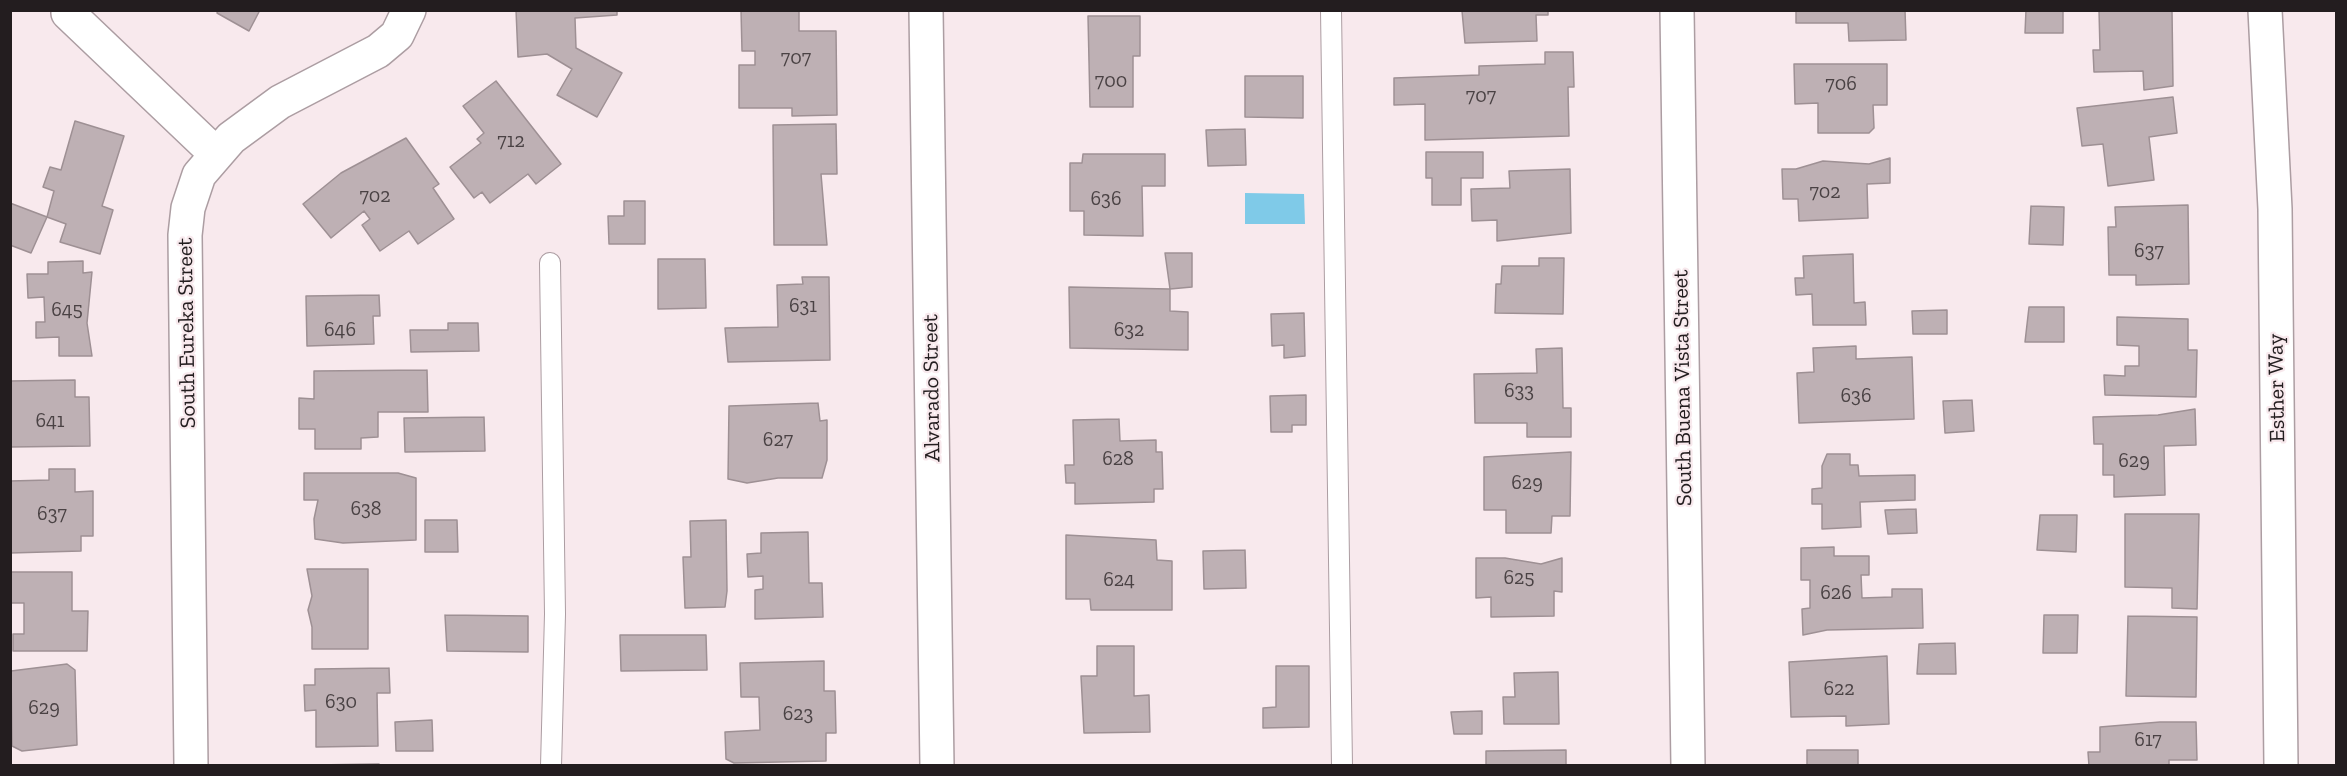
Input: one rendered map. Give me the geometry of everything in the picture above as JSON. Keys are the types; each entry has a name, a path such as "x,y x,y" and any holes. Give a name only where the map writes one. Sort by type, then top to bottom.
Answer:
{"street":[{"name":"South Eureka Street","path":"191,765 185,235 188,208 199,175 231,138 280,102 378,51 397,35 409,10"},
{"name":"Alvarado Street","path":"926,10 938,765"},
{"name":"South Buena Vista Street","path":"1677,10 1688,765"},
{"name":"Esther Way","path":"2265,10 2275,209 2281,765"},
{"path":"68,13 216,154"}],"lane":[{"path":"1331,10 1342,765"},
{"path":"550,263 555,614 550,765"}],"water":[{"path":"1245,193 1304,194 1305,224 1245,224"}],"building":[{"path":"218,10 260,10 249,31 217,13"},
{"path":"516,10 617,10 617,15 575,18 576,48 622,73 597,117 557,95 572,69 547,54 518,57"},
{"path":"741,10 799,10 799,31 836,31 837,115 792,116 792,108 739,108 739,65 755,65 755,51 742,51"},
{"path":"1548,10 1548,15 1536,15 1537,41 1465,43 1462,11"},
{"path":"1796,10 1905,10 1906,40 1849,41 1848,23 1796,23"},
{"path":"2026,10 2063,10 2063,33 2025,33"},
{"path":"2099,10 2172,10 2173,86 2144,90 2143,71 2094,72 2093,50 2100,50"},
{"path":"1088,16 1140,16 1140,56 1133,56 1133,107 1090,107"},
{"path":"1545,52 1573,52 1574,87 1568,87 1569,136 1425,140 1425,104 1394,105 1394,78 1479,75 1479,66 1545,64"},
{"path":"1794,64 1887,64 1887,105 1873,105 1874,128 1869,133 1818,133 1818,103 1795,104"},
{"path":"1245,76 1303,76 1303,118 1245,117"},
{"path":"496,81 561,164 536,184 528,174 490,203 482,192 474,198 450,167 481,143 477,139 484,133 463,106"},
{"path":"2173,97 2177,133 2149,137 2154,180 2108,186 2103,144 2082,146 2077,108"},
{"path":"75,121 124,136 102,206 113,210 100,254 60,242 66,224 47,217 54,191 43,187 50,167 61,170"},
{"path":"836,124 837,174 821,174 827,245 774,245 773,125"},
{"path":"1245,129 1246,165 1208,166 1206,130"},
{"path":"406,138 439,184 433,188 454,219 418,244 409,231 380,251 362,225 370,219 364,211 331,238 303,204 341,173"},
{"path":"1426,152 1483,152 1483,178 1461,178 1461,205 1432,205 1432,178 1426,178"},
{"path":"1083,154 1165,154 1165,186 1142,186 1143,236 1084,235 1084,211 1070,211 1070,163 1082,163"},
{"path":"1890,158 1890,183 1867,184 1868,218 1799,221 1798,199 1783,199 1782,169 1796,169 1823,161 1869,164"},
{"path":"1570,169 1571,233 1497,241 1497,220 1472,221 1471,189 1510,188 1509,171"},
{"path":"624,201 645,201 645,244 609,244 608,216 624,216"},
{"path":"10,203 47,217 31,253 10,245"},
{"path":"2188,205 2189,284 2136,285 2136,275 2109,275 2108,227 2116,227 2115,207"},
{"path":"2031,206 2064,207 2063,245 2029,244"},
{"path":"1165,253 1192,253 1192,287 1170,289"},
{"path":"1853,254 1854,303 1865,302 1866,325 1813,325 1812,294 1796,295 1795,278 1804,278 1803,256"},
{"path":"1539,258 1564,258 1563,314 1495,313 1496,284 1501,284 1502,266 1539,266"},
{"path":"658,259 705,259 706,308 658,309"},
{"path":"83,261 83,273 92,272 87,323 92,356 59,356 59,337 36,338 36,322 45,322 44,297 28,298 27,274 48,274 48,262"},
{"path":"802,277 829,277 830,360 728,362 725,328 778,327 777,285 803,284"},
{"path":"1069,287 1170,289 1170,311 1188,312 1188,350 1070,348"},
{"path":"379,295 380,316 373,316 374,344 307,346 306,296"},
{"path":"2029,307 2064,307 2064,342 2025,342"},
{"path":"1947,310 1947,334 1913,334 1912,311"},
{"path":"1304,313 1305,356 1284,358 1284,345 1272,346 1271,314"},
{"path":"2117,317 2188,319 2188,350 2197,350 2196,397 2105,395 2104,375 2125,376 2125,366 2139,366 2139,346 2117,345"},
{"path":"448,323 478,323 479,351 411,352 410,330 448,330"},
{"path":"1856,346 1856,359 1912,357 1914,419 1799,423 1797,373 1814,372 1813,348"},
{"path":"1562,348 1563,408 1571,408 1571,437 1527,437 1527,423 1475,423 1474,374 1537,373 1536,349"},
{"path":"427,370 428,412 378,412 378,437 361,438 361,449 315,449 315,429 299,429 299,398 314,399 314,371"},
{"path":"75,380 75,397 89,397 90,446 10,447 10,381"},
{"path":"1306,395 1306,425 1292,425 1292,432 1271,432 1270,396"},
{"path":"1972,400 1974,431 1945,433 1943,401"},
{"path":"818,403 820,421 827,420 827,460 822,478 778,478 747,483 728,479 729,406"},
{"path":"2195,409 2196,445 2164,446 2165,495 2114,497 2114,475 2103,475 2103,444 2094,444 2093,417 2158,415"},
{"path":"484,417 485,451 405,452 404,418"},
{"path":"1119,419 1120,441 1156,440 1156,452 1162,452 1163,489 1154,489 1154,502 1075,504 1075,483 1066,483 1065,465 1074,465 1073,420"},
{"path":"1571,452 1570,516 1552,516 1551,533 1506,533 1506,510 1484,510 1484,457"},
{"path":"1827,454 1850,454 1850,465 1858,465 1859,476 1915,475 1915,500 1860,502 1861,527 1822,529 1822,504 1812,504 1812,489 1822,488 1822,466"},
{"path":"49,469 75,469 75,492 93,491 93,536 81,536 81,551 10,553 10,481 49,480"},
{"path":"304,473 398,473 416,478 416,540 343,543 315,539 314,519 318,500 304,500"},
{"path":"1916,509 1917,533 1888,534 1885,510"},
{"path":"2125,514 2199,514 2197,609 2172,608 2172,588 2125,587"},
{"path":"2040,515 2077,515 2076,552 2037,550"},
{"path":"425,520 457,520 458,552 425,552"},
{"path":"726,520 727,591 725,607 685,608 683,557 691,557 690,521"},
{"path":"808,532 809,583 822,583 823,617 755,619 755,590 763,589 763,576 748,577 747,554 761,553 761,533"},
{"path":"1066,535 1156,540 1157,560 1172,561 1172,610 1091,610 1090,599 1066,599"},
{"path":"1834,547 1834,556 1869,556 1869,575 1861,575 1862,598 1892,597 1892,589 1922,589 1923,628 1827,630 1803,635 1802,609 1810,608 1810,580 1801,580 1801,548"},
{"path":"1245,550 1246,588 1204,589 1203,551"},
{"path":"1476,558 1505,558 1541,564 1562,558 1562,592 1554,591 1554,616 1491,617 1491,597 1476,598"},
{"path":"307,569 368,569 368,649 312,649 312,627 308,610 312,596"},
{"path":"10,572 72,572 72,611 88,611 87,651 13,651 13,634 24,634 24,603 10,603"},
{"path":"445,615 528,616 528,652 447,651"},
{"path":"2044,615 2078,615 2077,653 2043,653"},
{"path":"2128,616 2197,617 2196,697 2126,696"},
{"path":"620,635 706,635 707,670 621,671"},
{"path":"1955,643 1956,674 1917,674 1919,644"},
{"path":"1097,646 1134,646 1134,696 1149,695 1150,732 1084,733 1081,676 1097,676"},
{"path":"1887,656 1889,724 1846,726 1846,716 1791,717 1789,662"},
{"path":"824,661 824,691 835,691 836,733 826,733 826,761 734,763 726,759 725,732 760,730 759,697 741,697 740,663"},
{"path":"67,664 75,670 77,745 22,751 12,746 11,671"},
{"path":"1276,666 1309,666 1309,727 1263,728 1263,708 1276,707"},
{"path":"389,668 390,693 377,693 378,746 316,747 316,710 305,711 304,685 315,685 315,669"},
{"path":"1558,672 1559,724 1504,724 1503,697 1515,697 1514,673"},
{"path":"1482,711 1482,734 1454,734 1451,712"},
{"path":"432,720 433,751 396,751 395,722"},
{"path":"2160,722 2196,722 2197,760 2169,760 2169,766 2089,766 2088,752 2100,752 2100,727"},
{"path":"1566,750 1566,766 1486,766 1486,751"},
{"path":"1807,750 1858,750 1858,766 1807,766"},
{"path":"379,764 379,766 314,765"}]}
